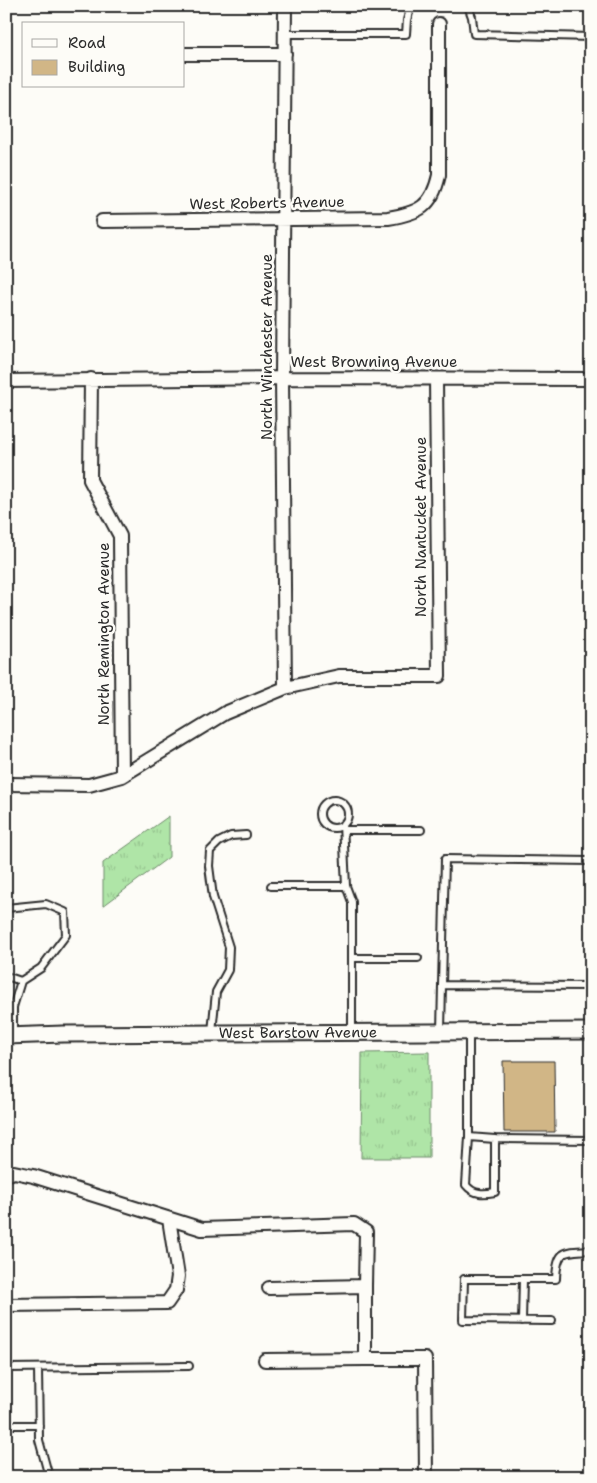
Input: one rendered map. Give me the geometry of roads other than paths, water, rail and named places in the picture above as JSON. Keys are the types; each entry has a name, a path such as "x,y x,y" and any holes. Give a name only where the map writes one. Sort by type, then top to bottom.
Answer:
{"street":[{"name":"North Winchester Avenue","path":"285,6 282,378 285,688"},
{"name":"West Roberts Avenue","path":"102,221 388,218 410,214 428,202 436,190 439,175 439,24"},
{"path":"185,54 285,54"},
{"name":"West Browning Avenue","path":"6,381 282,378 591,379"},
{"name":"North Remington Avenue","path":"91,379 90,480 120,536 122,776"},
{"name":"North Nantucket Avenue","path":"285,688 339,676 439,676 436,379"},
{"path":"6,784 89,785 122,776 225,713 285,688"},
{"name":"West Barstow Avenue","path":"10,1036 591,1031"},
{"path":"6,1175 14,1172 33,1176 202,1229 354,1224 366,1232 365,1359"},
{"path":"6,1305 167,1303 176,1290 178,1276 169,1219"},
{"path":"269,1288 365,1286"},
{"path":"265,1360 425,1359 426,1477"}],"lane":[{"path":"285,34 406,34 411,6"},
{"path":"468,6 472,17 474,34 591,37"},
{"path":"352,1032 352,902 346,886 343,827 347,816 346,807 335,800 326,802 321,809 320,814 323,822 330,827 340,826 343,827 421,830"},
{"path":"212,1033 216,992 228,970 229,947 213,897 209,866 210,852 218,842 231,836 246,835"},
{"path":"441,1032 445,859 591,861"},
{"path":"271,886 346,886"},
{"path":"6,908 46,904 65,912 66,935 41,968 21,981 13,1007 10,1036"},
{"path":"352,958 418,958"},
{"path":"6,976 21,981"},
{"path":"442,986 591,986"},
{"path":"469,1032 469,1137 466,1185 470,1190 481,1194 495,1192 495,1139"},
{"path":"469,1137 591,1140"},
{"path":"552,1321 464,1320 464,1279 556,1279 556,1267 559,1258 565,1252 591,1250"},
{"path":"522,1321 524,1279"},
{"path":"6,1368 188,1366"},
{"path":"38,1368 39,1440 49,1477"},
{"path":"6,1425 39,1425"}]}
